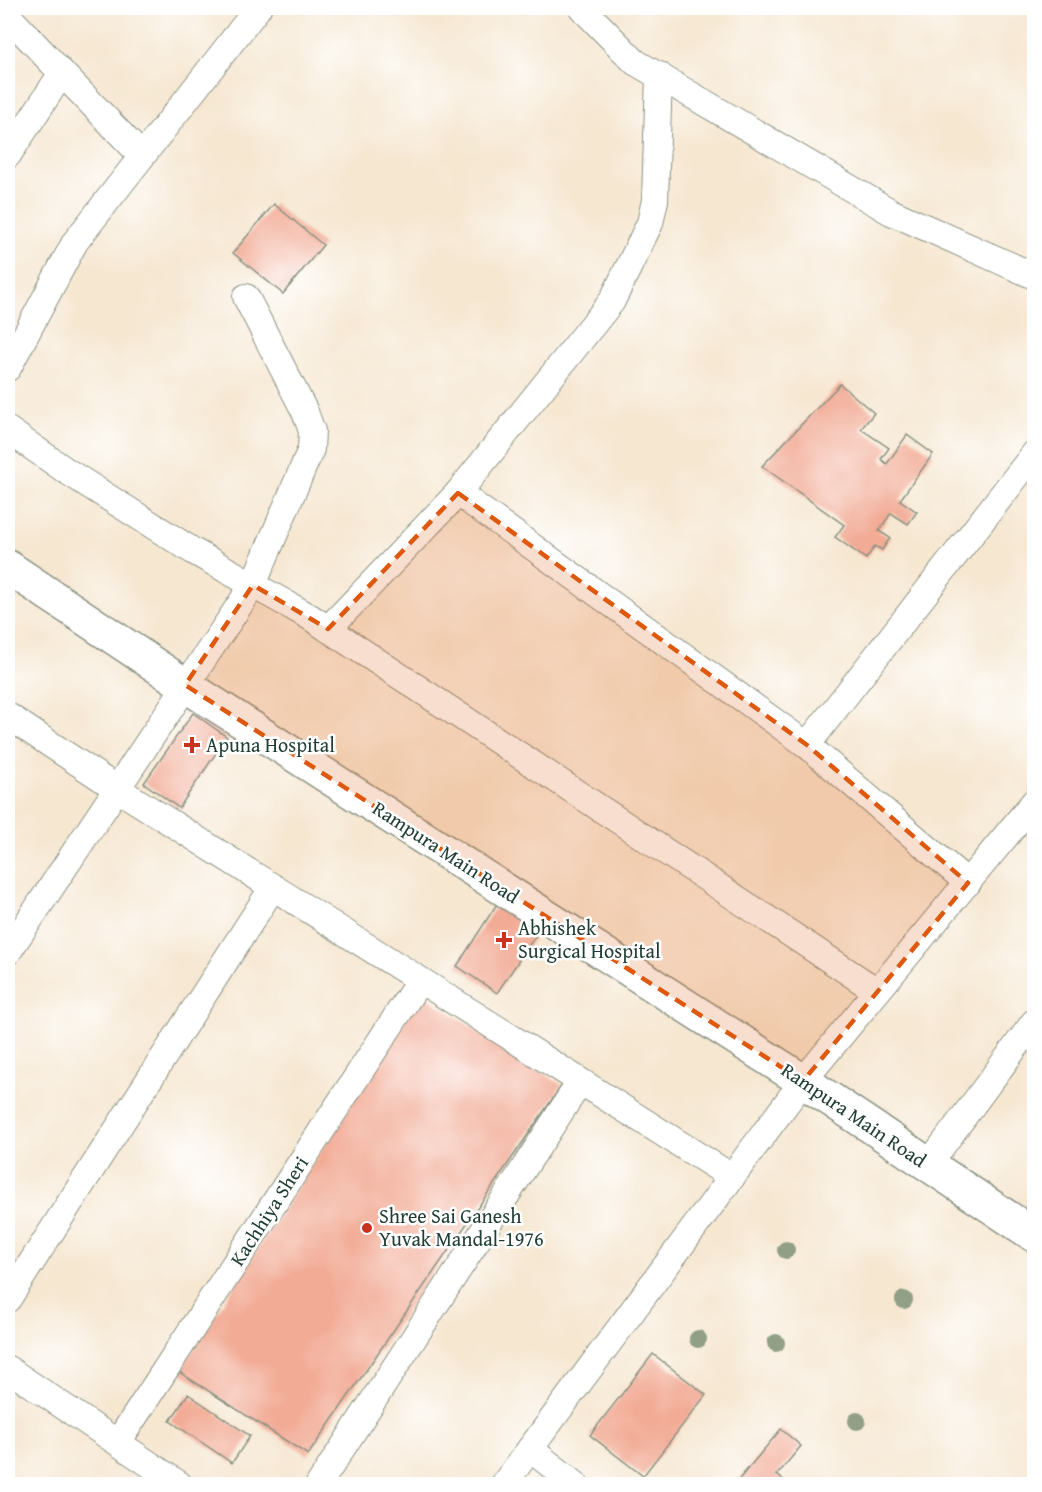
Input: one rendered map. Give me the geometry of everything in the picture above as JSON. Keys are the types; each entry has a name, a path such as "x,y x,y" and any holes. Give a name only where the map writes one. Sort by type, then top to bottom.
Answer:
{"street":[{"path":"8,368 75,242 258,8"},
{"path":"582,8 636,62 891,212 1035,276"},
{"path":"8,16 142,156"},
{"path":"8,155 62,73"},
{"path":"328,629 458,493 612,301 650,223 655,200 659,75"},
{"path":"8,952 253,585 311,449 312,431 305,412 246,297"},
{"path":"8,430 74,476 328,629 877,991"},
{"path":"807,745 1035,454"},
{"path":"458,493 807,745 968,883"},
{"name":"Rampura Main Road","path":"8,567 185,685 803,1081 1035,1235"},
{"path":"8,716 116,788 732,1177"},
{"path":"504,1485 803,1081 1035,802"},
{"path":"8,1299 273,887"},
{"name":"Kachhiya Sheri","path":"118,1442 420,980"},
{"path":"928,1165 1035,1022"},
{"path":"319,1485 580,1082"},
{"path":"8,1369 179,1485"},
{"path":"530,1449 575,1485"}],"highlighted area":[{"path":"458,493 807,745 968,883 803,1081 185,685 253,585 328,629"}],"building":[{"path":"274,204 323,245 283,294 233,253"},
{"path":"840,384 874,413 861,429 889,448 881,459 887,464 907,435 933,454 900,500 917,512 908,524 891,513 879,531 890,538 882,550 875,546 866,559 835,537 844,525 762,466"},
{"path":"193,713 227,737 179,808 144,783"},
{"path":"502,896 544,923 497,993 457,966"},
{"name":"Shree Sai Ganesh Yuvak Mandal-1976","path":"421,994 562,1085 308,1455 179,1372"},
{"path":"653,1354 706,1395 643,1476 590,1435"},
{"path":"188,1394 250,1436 232,1463 170,1421"},
{"path":"781,1429 801,1446 777,1475 789,1484 735,1484"}],"place":[{"name":"Apuna Hospital","path":"192,745"},
{"name":"Abhishek Surgical Hospital","path":"504,940"},
{"name":"Shree Sai Ganesh Yuvak Mandal-1976","path":"367,1228"}]}
